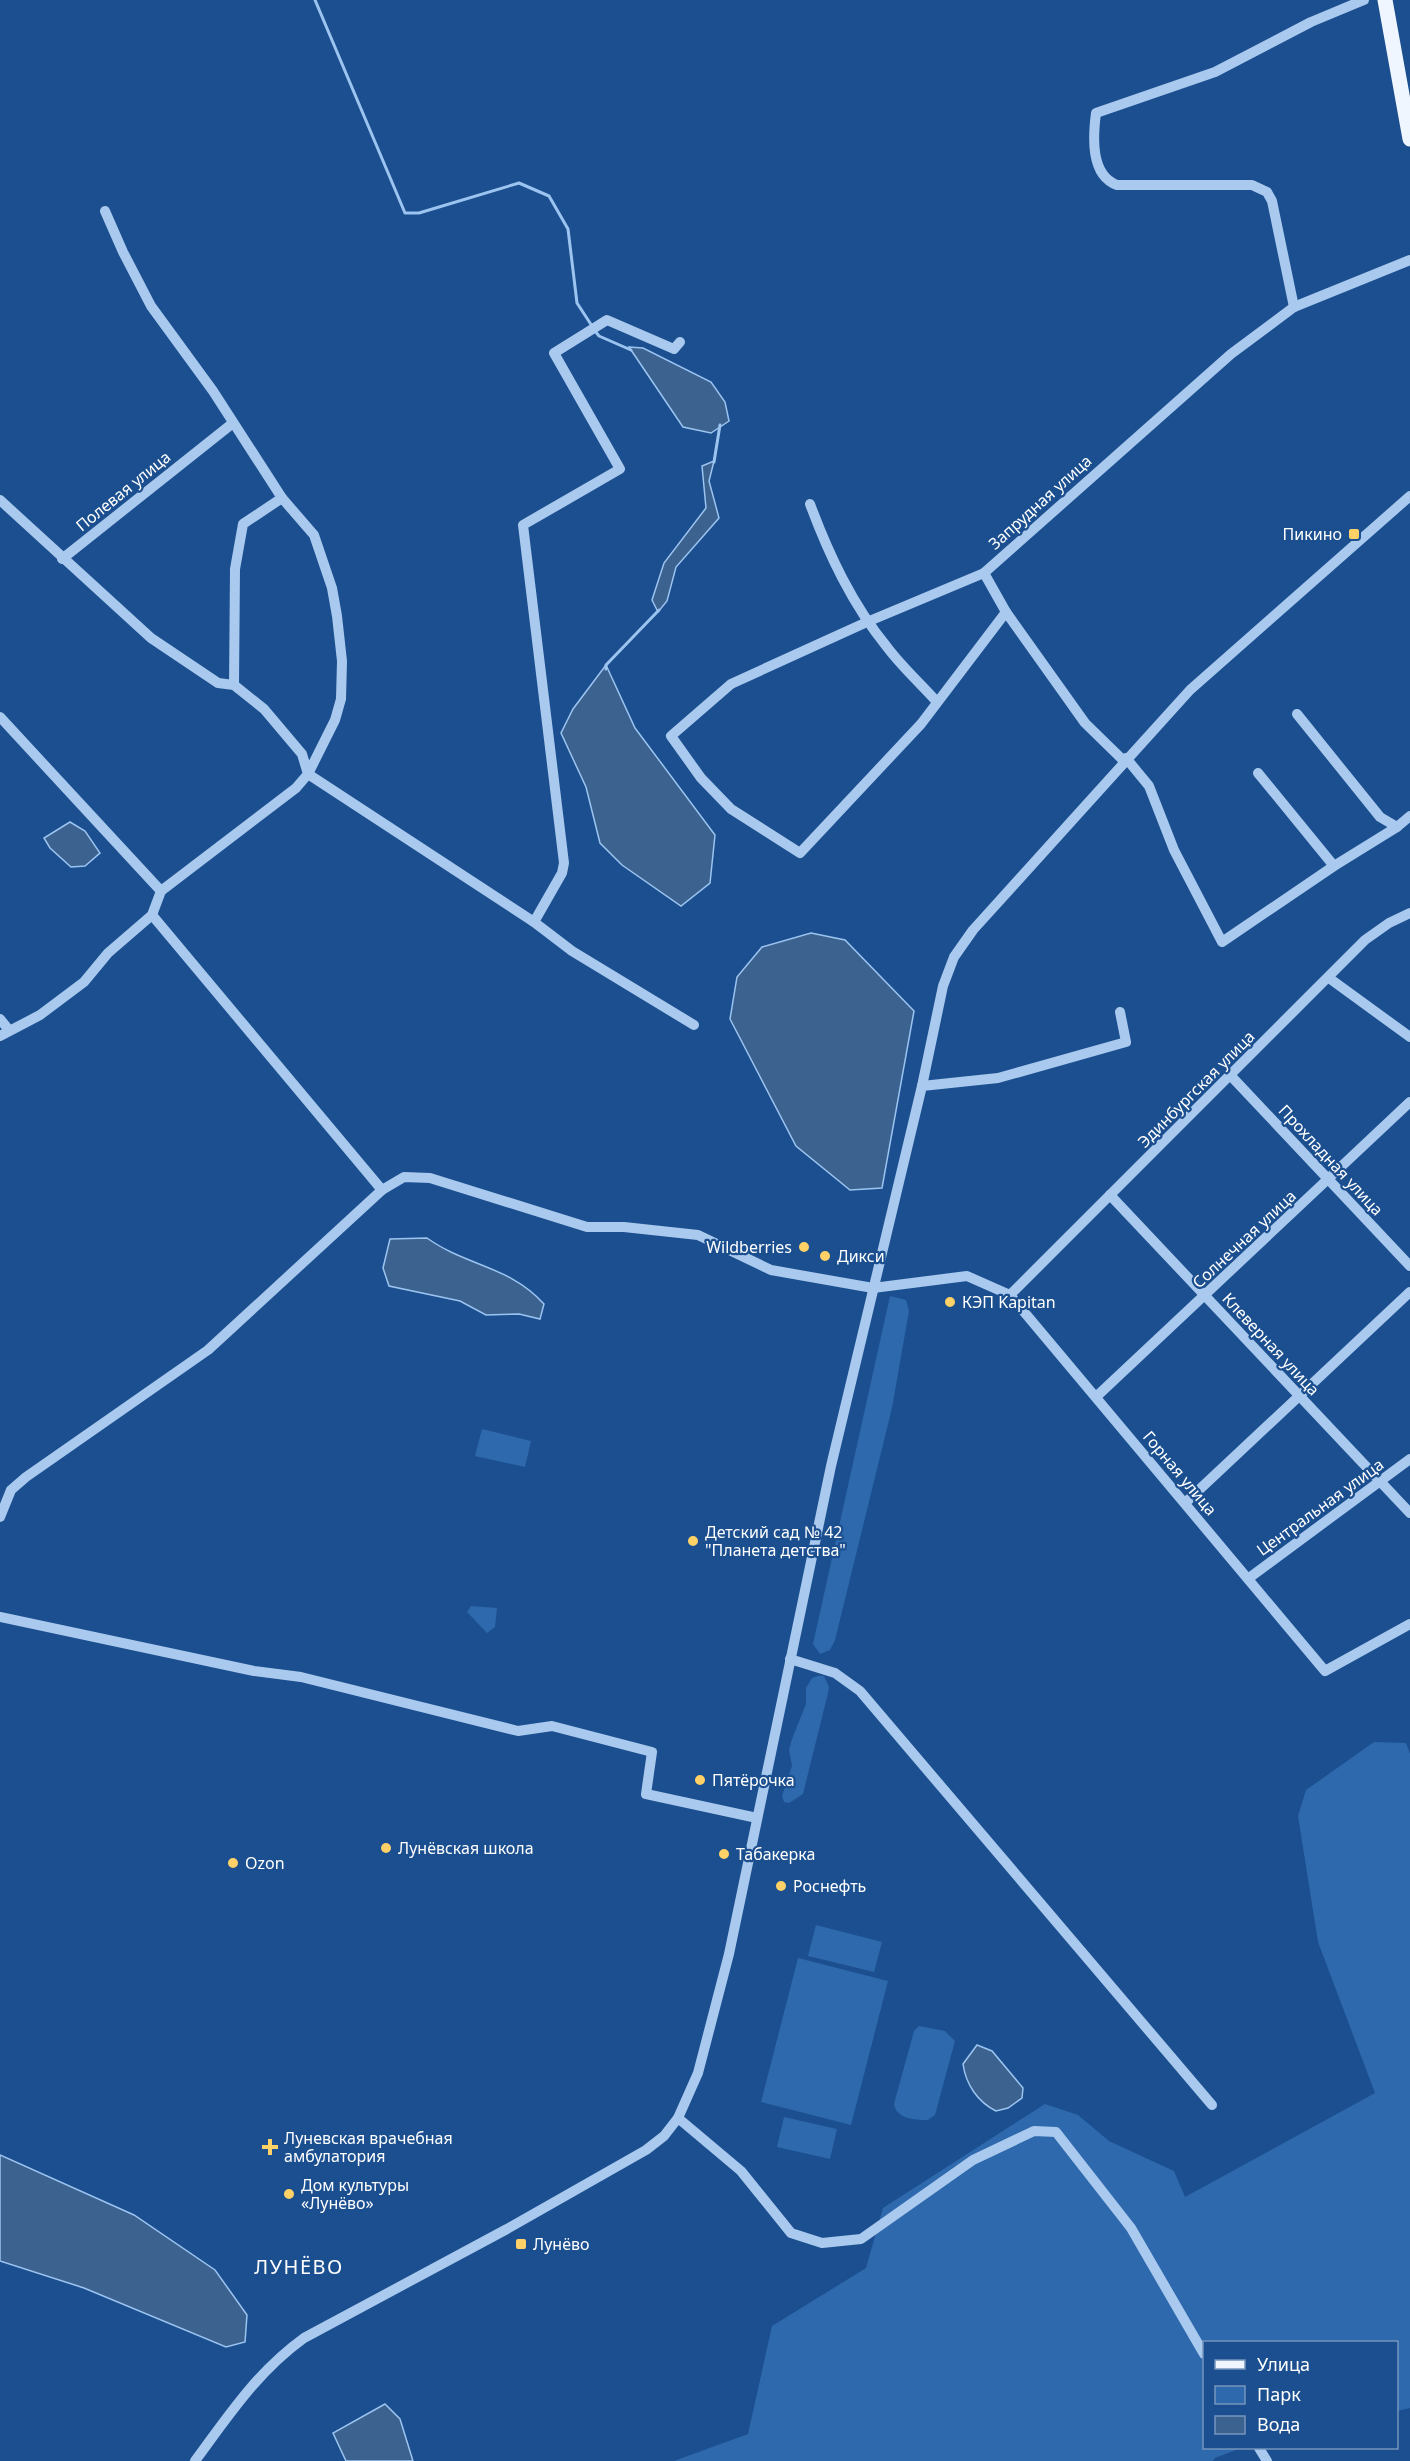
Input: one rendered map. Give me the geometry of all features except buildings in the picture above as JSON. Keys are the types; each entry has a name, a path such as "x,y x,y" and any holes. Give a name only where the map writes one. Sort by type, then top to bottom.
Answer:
{"main road":[{"path":"1384,0 1410,139"}],"street":[{"path":"1294,307 1272,201 1267,192 1252,185 1117,185 1109,182 1102,176 1098,163 1094,133 1096,113 1215,72 1311,22 1364,0"},
{"path":"0,1019 4,1033 40,1015 84,982 108,953 152,915 161,891 296,788 308,774 335,720 341,699 339,639 332,588 314,535 282,498 151,306 105,211"},
{"name":"Запрудная улица","path":"937,702 800,853 731,809 701,778 671,736 731,684 867,621 984,573 1231,354 1294,307 1410,260"},
{"path":"534,922 562,873 564,863 523,525 621,470 554,353 607,320 674,349 680,342"},
{"name":"Полевая улица","path":"62,559 233,423"},
{"path":"195,2461 259,2376 278,2357 304,2338 507,2229 638,2155 664,2136 678,2118 698,2073 729,1954 831,1466 922,1086 943,986 954,957 973,930 1125,759 1190,690 1410,496"},
{"path":"234,685 235,569 243,524 282,498"},
{"path":"0,500 151,638 218,683 234,685 264,709 302,754 308,774 534,922 572,951 694,1025"},
{"path":"810,504 838,572 867,621 887,649 937,702 1006,612"},
{"path":"984,573 1006,612 1084,723 1125,759 1149,786 1174,849 1222,942 1334,866 1397,827 1410,816"},
{"path":"1297,714 1380,817 1397,827"},
{"path":"0,717 161,891"},
{"path":"1258,773 1334,866"},
{"name":"Эдинбургская улица","path":"1010,1295 1365,940 1389,923 1410,913"},
{"path":"152,915 382,1190"},
{"path":"1329,978 1410,1037"},
{"path":"922,1086 998,1077 1126,1042 1120,1012"},
{"name":"Прохладная улица","path":"1231,1076 1410,1266"},
{"name":"Солнечная улица","path":"1097,1396 1330,1180 1410,1102"},
{"path":"0,1517 11,1491 26,1477 208,1350 382,1190 404,1177 430,1178 587,1227 624,1227 698,1235 771,1270 873,1288 968,1276 1010,1295"},
{"name":"Клеверная улица","path":"1110,1195 1410,1513"},
{"path":"1185,1503 1410,1292"},
{"name":"Горная улица","path":"1010,1295 1097,1396 1325,1671 1410,1624"},
{"name":"Центральная улица","path":"1249,1578 1410,1459"},
{"path":"0,1617 254,1671 301,1677 518,1731 552,1726 632,1746 652,1752 645,1794 757,1818"},
{"path":"790,1659 836,1673 860,1690 1212,2105"},
{"path":"678,2118 741,2171 790,2233 822,2243 861,2239 973,2160 1034,2131 1056,2132 1131,2228 1203,2352"}],"green space":[{"path":"890,1296 906,1300 909,1311 892,1408 835,1640 830,1650 820,1654 813,1644"},
{"path":"482,1429 531,1441 525,1467 475,1456"},
{"path":"471,1606 497,1608 495,1627 487,1633 467,1612"},
{"path":"824,1676 829,1687 803,1794 789,1803 784,1802 782,1796 792,1766 789,1750 806,1704 806,1688 812,1678"},
{"path":"1374,1742 1406,1743 1410,1754 1410,2408 1398,2411 1398,2341 1203,2341 1203,2449 1238,2449 1215,2458 1213,2461 674,2461 748,2434 772,2326 866,2268 883,2208 1045,2104 1078,2115 1109,2141 1174,2171 1185,2197 1375,2093 1318,1942 1298,1816 1306,1790"},
{"path":"816,1925 882,1942 874,1972 808,1956"},
{"path":"798,1958 888,1981 851,2125 761,2102"},
{"path":"919,2026 945,2031 955,2041 935,2115 928,2120 902,2116 894,2104 914,2031"},
{"path":"784,2117 837,2129 830,2159 777,2147"}],"water":[{"path":"629,347 643,348 711,382 725,402 729,421 711,433 683,427"},
{"path":"714,461 709,481 719,518 676,567 667,601 658,612 652,600 664,563 706,508 702,466"},
{"path":"606,665 635,728 715,835 710,883 681,906 622,865 600,843 586,787 561,733 573,709"},
{"path":"70,822 85,831 100,853 85,866 71,867 50,848 44,838"},
{"path":"811,933 845,940 914,1011 882,1188 850,1190 796,1146 730,1019 737,977 762,947"},
{"path":"427,1238 457,1255 502,1274 531,1291 544,1304 540,1319 519,1314 486,1315 460,1301 389,1286 383,1268 390,1239"},
{"path":"977,2045 992,2051 1023,2088 1022,2098 1008,2108 996,2111 978,2098 970,2086 963,2064"},
{"path":"0,2155 134,2215 215,2270 247,2315 245,2342 226,2347 84,2288 0,2261"},
{"path":"385,2404 400,2419 413,2461 346,2461 333,2433"}],"waterway":[{"path":"315,0 405,213 419,213 519,183 549,196 568,229 577,303 592,326"},
{"path":"595,331 599,336 631,350"},
{"path":"714,462 720,425"},
{"path":"606,669 606,665 659,610"}],"place":[{"name":"Пикино","path":"1354,534"},
{"name":"Wildberries","path":"804,1247"},
{"name":"Дикси","path":"825,1256"},
{"name":"КЭП Kapitan","path":"950,1302"},
{"name":"Детский сад № 42 \"Планета детства\"","path":"693,1541"},
{"name":"Пятёрочка","path":"700,1780"},
{"name":"Лунёвская школа","path":"386,1848"},
{"name":"Табакерка","path":"724,1854"},
{"name":"Ozon","path":"233,1863"},
{"name":"Роснефть","path":"781,1886"},
{"name":"Луневская врачебная амбулатория","path":"270,2147"},
{"name":"Дом культуры «Лунёво»","path":"289,2194"},
{"name":"Лунёво","path":"521,2244"}],"district":[{"name":"ЛУНЁВО","path":"299,2267"}]}
